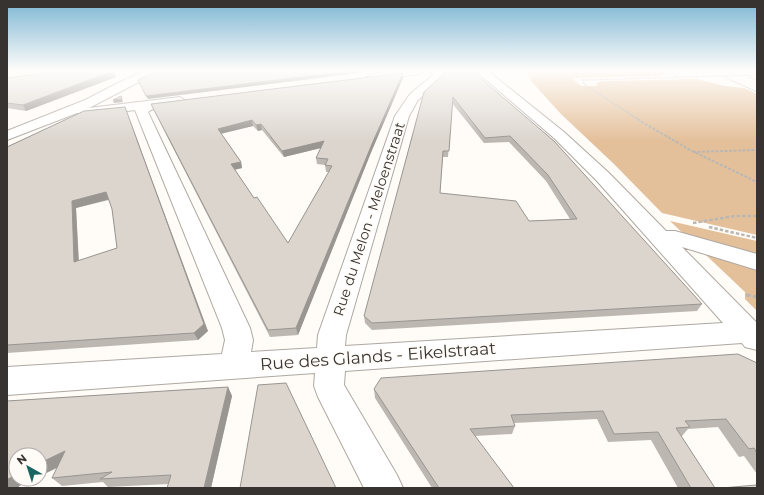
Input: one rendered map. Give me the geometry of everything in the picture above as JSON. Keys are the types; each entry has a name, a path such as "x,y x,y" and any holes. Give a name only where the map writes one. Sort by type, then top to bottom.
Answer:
{"street":[{"path":"7,136 56,116 52,114 98,94"},
{"name":"Rue du Melon - Meloenstraat","path":"330,358 332,335 402,116 409,101 416,94"},
{"path":"509,94 559,135 603,177 753,336"},
{"path":"82,111 90,112 195,100"},
{"path":"148,105 141,110 236,328 239,340 235,365"},
{"path":"659,238 675,238 757,262"},
{"name":"Rue des Glands - Eikelstraat","path":"7,381 330,358 753,336"},
{"path":"330,358 329,386 334,398 384,488"}],"path":[{"path":"599,94 628,114 693,152 725,169 757,182"},
{"path":"693,152 757,150"},
{"path":"693,223 735,216 757,216"},
{"path":"745,295 757,297"}],"shaded area":[{"path":"543,94 757,94 757,235 662,213 614,164 561,114"},
{"path":"670,221 757,241 757,311 745,299 745,292"}],"building":[{"path":"7,94 52,94 23,105 7,103"},
{"path":"145,94 162,94 146,96"},
{"path":"231,94 394,94 296,328 268,330 151,104","holes":["252,120 256,125 261,124 282,151 324,141 316,158 328,159 325,165 332,166 288,243 257,197 254,198 231,164 241,162 218,129"]},
{"path":"423,94 499,94 554,141 702,304 372,323 364,316","holes":["453,97 485,138 510,136 548,175 577,219 529,221 516,201 440,193 443,151 449,151"]},
{"path":"121,96 122,99 113,100"},
{"path":"125,107 204,324 194,333 7,345 7,147 84,111","holes":["106,192 112,209 117,248 74,262 72,201"]},
{"path":"738,354 757,363 757,453 754,448 749,449 726,419 685,421 690,427 676,428 715,488 691,488 658,432 614,434 603,411 511,415 515,426 470,429 514,488 439,488 374,389 381,378"},
{"path":"286,383 336,488 240,488 258,385"},
{"path":"228,387 204,488 167,488 171,475 100,479 112,472 52,478 65,451 48,459 48,447 8,447 7,488 7,401"},
{"path":"756,485 757,488 722,488"}]}
